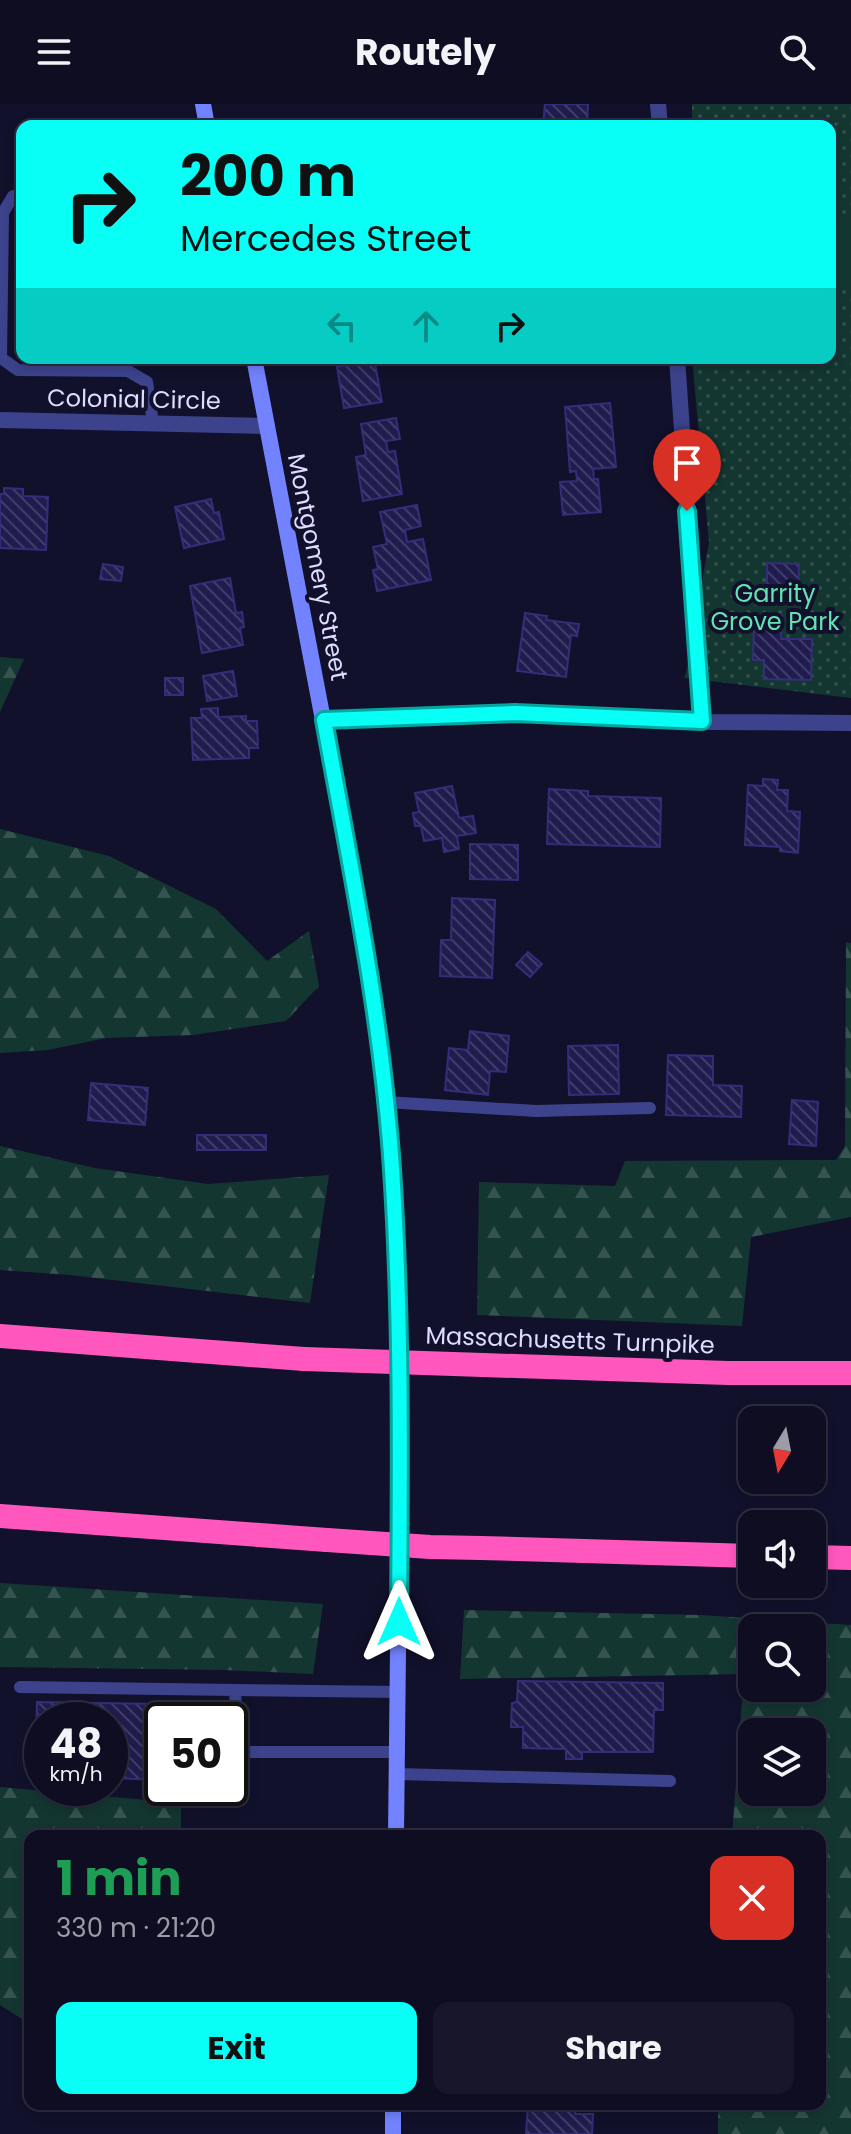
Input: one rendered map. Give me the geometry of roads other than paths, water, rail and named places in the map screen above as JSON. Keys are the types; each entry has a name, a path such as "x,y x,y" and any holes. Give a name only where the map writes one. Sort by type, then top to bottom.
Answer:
{"highway":[{"path":"0,1321 79,1342"},
{"name":"Massachusetts Turnpike","path":"0,1336 304,1359 728,1373 851,1373"},
{"path":"0,1516 430,1547 738,1556"},
{"path":"826,1557 851,1558"}],"main road":[{"name":"Montgomery Street","path":"255,364 352,872 380,1052 392,1166 400,1465 396,1830"},
{"path":"393,2110 393,2134"}],"street":[{"path":"677,364 702,721"},
{"name":"Colonial Circle","path":"0,420 267,426"},
{"path":"324,720 515,713 702,721 851,723"}],"lane":[{"path":"16,195 3,213 1,358 18,370 128,371 147,382 153,423"},
{"path":"385,1102 536,1111 650,1108"},
{"path":"20,1687 398,1692"},
{"path":"235,1690 238,1752 397,1752"},
{"path":"397,1774 670,1781"}],"park label":[{"name":"Garrity Grove Park","path":"775,607"}]}
